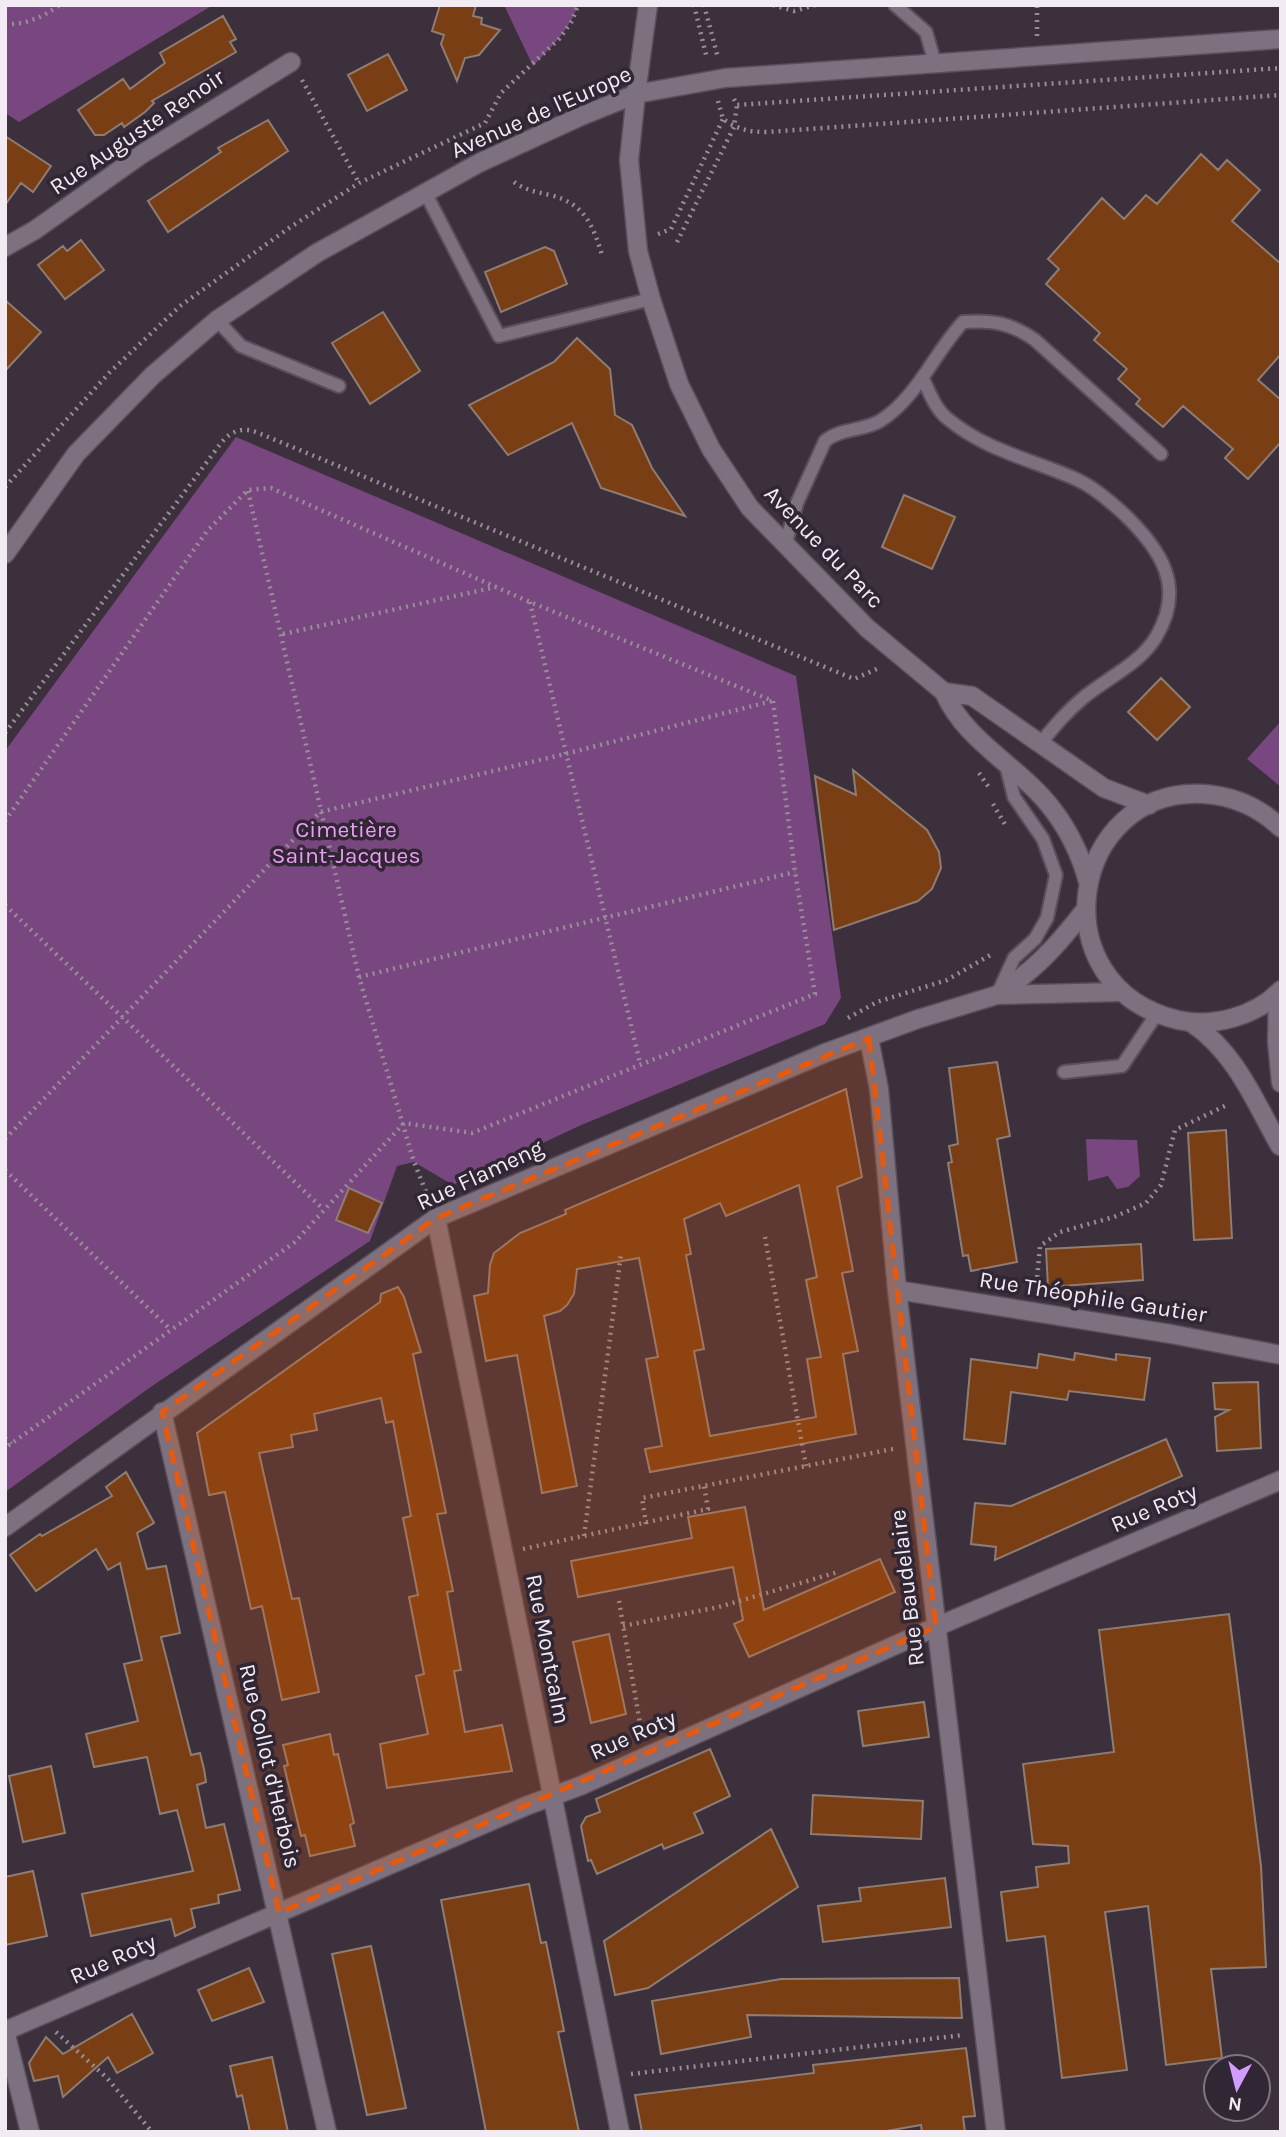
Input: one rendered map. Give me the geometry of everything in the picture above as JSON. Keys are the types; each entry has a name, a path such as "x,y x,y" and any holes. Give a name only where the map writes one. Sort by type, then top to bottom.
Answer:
{"street":[{"name":"Avenue du Parc","path":"648,5 629,160 637,241 651,299 678,384 711,449 750,508 867,628 944,692 953,714 1052,809 1081,856 1088,882"},
{"name":"Avenue de l'Europe","path":"5,554 76,454 153,375 217,320 317,253 425,192 499,154 636,94 712,80 1281,38"},
{"name":"Rue Auguste Renoir","path":"7,243 35,230 142,154 291,62"},
{"name":"Avenue du Parc","path":"944,692 972,696 1104,788 1149,805"},
{"path":"1279,992 1252,1011 1223,1021 1192,1023 1156,1015 1121,992 1095,955 1087,933 1085,910 1088,882 1097,858 1110,837 1149,805 1181,796 1222,796 1261,811 1281,828"},
{"name":"Rue Flameng","path":"5,1527 436,1218 825,1053 997,995 1032,971 1051,953 1085,910"},
{"name":"Rue Flameng","path":"997,995 1121,992"},
{"path":"1279,992 1277,1041 1281,1083"},
{"path":"1192,1023 1216,1040 1231,1059 1281,1146"},
{"name":"Rue Baudelaire","path":"869,1038 879,1089 897,1290 996,2132"},
{"path":"1281,1115 1281,1152"},
{"name":"Rue Montcalm","path":"436,1218 620,2132"},
{"name":"Rue Théophile Gautier","path":"897,1290 1171,1334 1281,1355"},
{"name":"Rue Collot d'Herbois","path":"163,1412 327,2132"},
{"name":"Rue Roty","path":"5,2031 646,1756 936,1626 1281,1480"},
{"path":"5,2031 30,2132"}],"lane":[{"path":"895,5 926,32 935,63"},
{"path":"425,192 499,336 651,299"},
{"path":"217,320 241,345 339,386"},
{"path":"785,546 797,503 825,441 833,435 881,420 923,379 947,339 963,322 988,320 1014,325 1035,340 1161,454"},
{"path":"923,379 934,403 946,418 978,440 1081,481 1114,505 1144,534 1161,556 1167,574 1167,614 1155,638 1137,658 1059,719 1040,745"},
{"path":"997,995 1014,958 1035,939 1047,918 1056,876 1043,839 1014,797 1006,764"},
{"path":"1064,1072 1122,1066 1156,1015"}],"path":[{"path":"5,23 19,25 38,19 60,5"},
{"path":"694,5 723,119 743,131 768,132 1281,95"},
{"path":"773,5 794,11 815,5"},
{"path":"1037,5 1037,35"},
{"path":"291,62 359,183"},
{"path":"677,242 734,127 737,105"},
{"path":"637,241 671,229 723,119"},
{"path":"514,182 524,190 554,196 579,207 594,226 603,258"},
{"path":"5,733 221,443 233,431 243,430 854,679 902,657"},
{"path":"5,821 208,531 248,490 271,488 497,587 773,701"},
{"path":"248,490 283,634 320,812 359,977 414,1162 436,1218"},
{"path":"283,634 497,587"},
{"path":"530,601 640,1063"},
{"path":"5,1139 320,812 773,701"},
{"path":"404,1123 472,1133 816,994 795,872 773,701"},
{"path":"974,765 992,792 994,809 1007,828"},
{"path":"359,977 795,872"},
{"path":"5,905 323,1209"},
{"path":"841,1021 877,1002 947,980 976,966 1003,947"},
{"path":"1031,1312 1038,1279 1040,1246 1060,1232 1114,1217 1146,1203 1161,1185 1175,1130 1230,1106 1226,1098"},
{"path":"5,1448 295,1242 404,1123"},
{"path":"5,1170 171,1330"},
{"path":"765,1237 806,1466"},
{"path":"584,1536 621,1255"},
{"path":"5,1438 11,1444"},
{"path":"646,1524 642,1498 915,1445"},
{"path":"503,1553 708,1509 704,1486"},
{"path":"623,1626 719,1607 838,1572"},
{"path":"619,1601 646,1756"},
{"path":"40,2018 107,2078 152,2132"},
{"path":"609,2076 984,2032"}],"highlighted area":[{"path":"869,1038 936,1627 279,1913 162,1412 436,1218"}],"green space":[{"path":"5,5 213,5 19,122 5,113"},
{"path":"504,5 578,5 565,31 533,66"},
{"name":"Cimetière Saint-Jacques","path":"236,437 796,676 841,998 825,1024 579,1126 453,1185 414,1162 397,1166 370,1241 152,1386 5,1492 5,751"},
{"path":"1281,721 1281,787 1247,759"},
{"path":"1086,1139 1137,1140 1140,1176 1128,1187 1117,1189 1108,1176 1088,1181"}],"building":[{"path":"440,5 476,5 473,16 482,18 481,24 500,30 479,55 465,58 457,81 441,44 444,35 432,31"},
{"path":"223,16 236,39 230,42 236,52 152,101 154,103 145,112 124,127 122,123 104,135 95,135 78,110 123,79 130,89 165,63 160,53"},
{"path":"388,54 407,90 367,111 348,75"},
{"path":"268,120 288,151 168,232 148,201 221,152 218,148"},
{"path":"5,136 51,166 33,192 21,183 5,205"},
{"path":"1201,154 1218,170 1227,160 1260,190 1232,221 1281,264 1281,354 1258,380 1281,400 1281,442 1248,479 1225,458 1233,449 1183,406 1163,427 1136,404 1140,399 1118,379 1127,369 1094,340 1100,333 1046,284 1059,269 1048,259 1102,198 1124,219 1146,195 1157,204"},
{"path":"81,240 104,270 65,299 38,265 63,246 67,251"},
{"path":"545,247 554,251 567,284 501,312 485,272"},
{"path":"5,300 41,332 5,371"},
{"path":"383,312 420,371 370,404 332,343"},
{"path":"577,338 610,369 615,415 632,425 652,468 685,516 601,488 572,423 508,455 469,405 554,362"},
{"path":"904,495 955,517 932,569 882,547"},
{"path":"1161,678 1190,707 1157,740 1128,712"},
{"path":"853,770 927,830 939,852 941,868 932,889 918,901 834,930 815,776 856,795"},
{"path":"997,1062 1010,1136 997,1139 1017,1262 971,1271 968,1255 963,1256 948,1163 952,1162 949,1146 958,1144 949,1068"},
{"path":"846,1089 862,1177 837,1187 853,1271 842,1273 858,1351 843,1354 856,1434 650,1472 645,1449 662,1446 646,1359 658,1357 639,1258 577,1269 574,1294 567,1305 560,1311 544,1316 577,1486 542,1493 517,1355 486,1361 474,1296 488,1293 490,1265 494,1253 520,1233 566,1214 565,1210","holes":["799,1185 817,1277 806,1280 821,1357 807,1359 816,1417 710,1436 694,1351 704,1349 686,1255 691,1254 684,1219 720,1203 726,1216"]},
{"path":"1226,1130 1232,1238 1194,1240 1188,1133"},
{"path":"349,1188 382,1203 368,1233 336,1220"},
{"path":"1141,1244 1143,1280 1048,1287 1046,1249"},
{"path":"398,1287 404,1297 421,1352 413,1354 446,1513 437,1514 453,1591 447,1592 461,1670 454,1671 465,1732 502,1725 512,1771 387,1788 380,1744 428,1734 416,1676 424,1674 409,1597 418,1595 403,1518 411,1516 393,1421 386,1423 381,1398 314,1414 317,1430 291,1435 293,1447 259,1453 292,1599 299,1598 319,1692 282,1700 262,1606 251,1609 225,1492 209,1495 197,1433 380,1302 381,1294"},
{"path":"1075,1353 1116,1360 1116,1354 1150,1358 1144,1400 1069,1391 1067,1400 1011,1392 1005,1444 964,1439 971,1359 1037,1368 1039,1354 1074,1360"},
{"path":"1258,1382 1261,1448 1217,1451 1215,1417 1229,1410 1215,1409 1213,1383"},
{"path":"1166,1439 1182,1476 995,1560 996,1547 971,1544 975,1503 1011,1506"},
{"path":"126,1472 154,1523 137,1533 147,1569 166,1566 180,1633 161,1637 191,1755 200,1753 204,1769 206,1782 197,1785 206,1828 224,1824 240,1890 218,1895 219,1903 191,1909 195,1927 175,1936 171,1919 91,1936 82,1894 193,1871 177,1810 160,1814 147,1757 94,1767 86,1734 138,1721 124,1664 142,1660 120,1563 108,1570 96,1549 36,1591 10,1555 40,1534 42,1536 112,1496 106,1487"},
{"path":"745,1507 764,1610 880,1559 895,1592 749,1657 734,1624 743,1620 733,1567 578,1597 571,1561 692,1538 688,1517"},
{"path":"1229,1614 1261,1866 1266,1967 1211,1969 1221,2053 1202,2053 1202,2060 1166,2065 1148,1906 1105,1912 1127,2070 1062,2078 1045,1936 1007,1941 1001,1892 1038,1887 1036,1867 1069,1863 1068,1846 1033,1844 1023,1764 1114,1752 1099,1630"},
{"path":"609,1634 626,1714 591,1723 573,1642"},
{"path":"924,1702 929,1737 863,1746 858,1711"},
{"path":"330,1734 334,1755 338,1754 354,1823 350,1825 355,1846 310,1856 305,1835 301,1836 284,1766 288,1765 283,1745"},
{"path":"710,1749 730,1796 694,1813 703,1833 664,1849 662,1844 597,1874 591,1860 588,1861 581,1826 586,1817 600,1812 596,1799"},
{"path":"51,1766 65,1833 23,1842 9,1776"},
{"path":"813,1795 923,1801 921,1839 811,1834"},
{"path":"771,1829 798,1887 648,1988 615,1995 604,1941"},
{"path":"33,1871 47,1936 5,1945 5,1877"},
{"path":"945,1878 951,1927 823,1942 818,1906 861,1901 859,1888"},
{"path":"529,1884 541,1943 546,1942 564,2031 558,2032 579,2132 486,2132 441,1900"},
{"path":"371,1946 406,2108 367,2115 332,1954"},
{"path":"249,1968 264,2002 212,2021 198,1990"},
{"path":"959,1978 962,2018 747,2015 751,2037 661,2054 652,2001 781,1979"},
{"path":"132,2014 153,2053 117,2073 108,2057 63,2097 58,2076 34,2081 29,2063 46,2037 63,2054"},
{"path":"966,2048 975,2116 963,2117 965,2132 922,2132 921,2125 881,2132 642,2132 635,2095 814,2073 813,2065"},
{"path":"272,2057 288,2132 250,2132 242,2095 237,2097 230,2066"}]}
